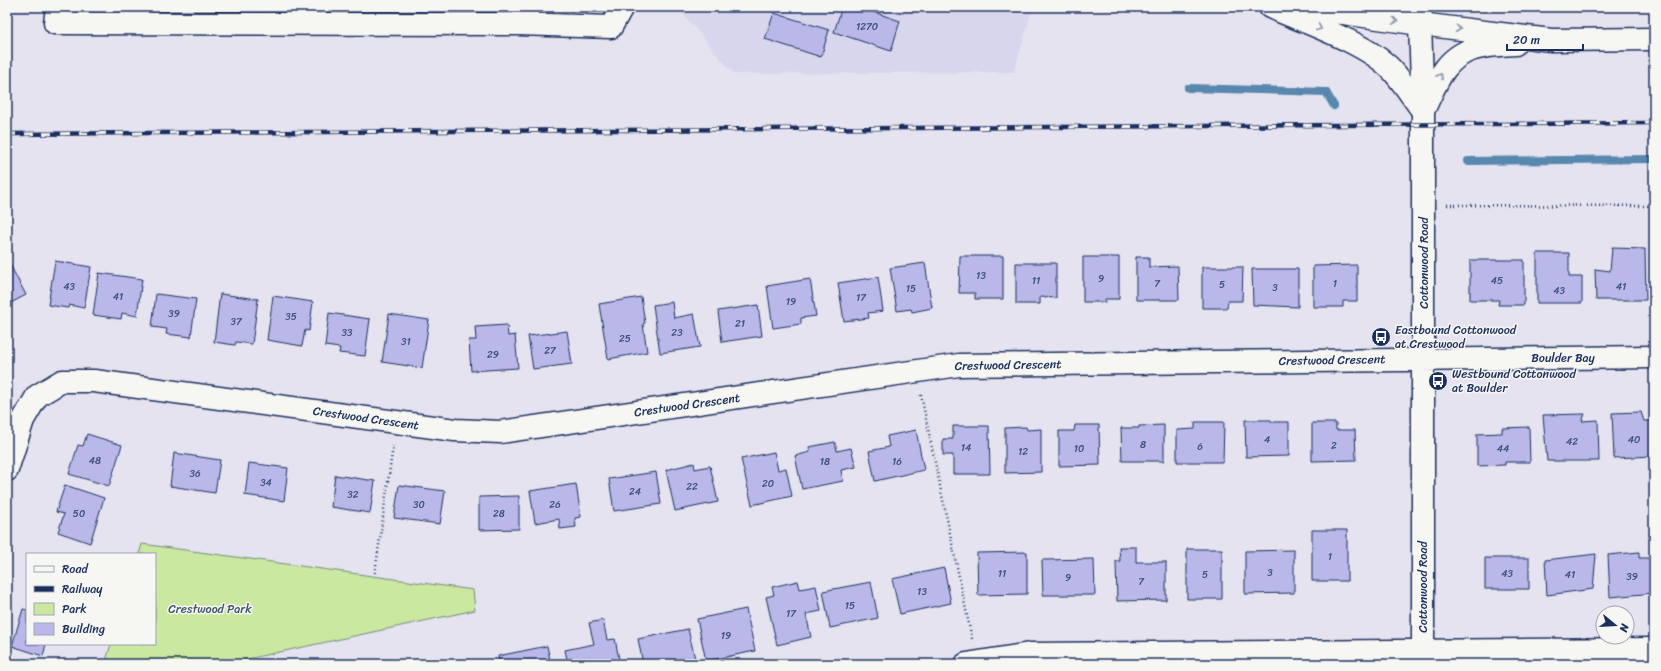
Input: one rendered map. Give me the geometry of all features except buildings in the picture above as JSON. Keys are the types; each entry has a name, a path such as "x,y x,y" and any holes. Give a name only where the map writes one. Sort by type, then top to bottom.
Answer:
{"street":[{"path":"57,7 55,24 523,15 610,27 622,7"},
{"path":"1270,7 1347,40 1373,55 1391,69 1423,111 1442,71 1458,55 1474,49 1552,40 1654,39"},
{"path":"1301,7 1420,16 1552,40"},
{"name":"Cottonwood Road","path":"1420,16 1423,111 1423,657"},
{"name":"Boulder Bay","path":"1424,359 1654,358"},
{"name":"Crestwood Crescent","path":"7,470 23,420 37,396 62,381 94,381 455,430 500,432 959,365 1424,359"},
{"path":"971,663 1030,654 1423,657 1654,649"}],"path":[{"path":"1423,204 1654,206"},
{"path":"916,371 971,663"},
{"path":"374,573 396,422"}],"shaded area":[{"path":"677,7 1033,7 1014,72 734,74"}],"green space":[{"name":"Crestwood Park","path":"142,544 473,590 475,610 224,664 105,664 111,645 156,645 156,553 139,553"}],"waterway":[{"path":"1188,88 1326,92 1334,106"},
{"path":"1468,161 1654,159"}],"railway":[{"path":"7,134 1654,123"}],"place":[{"name":"Eastbound Cottonwood at Crestwood","path":"1381,337"},
{"name":"Westbound Cottonwood at Boulder","path":"1438,381"}]}
